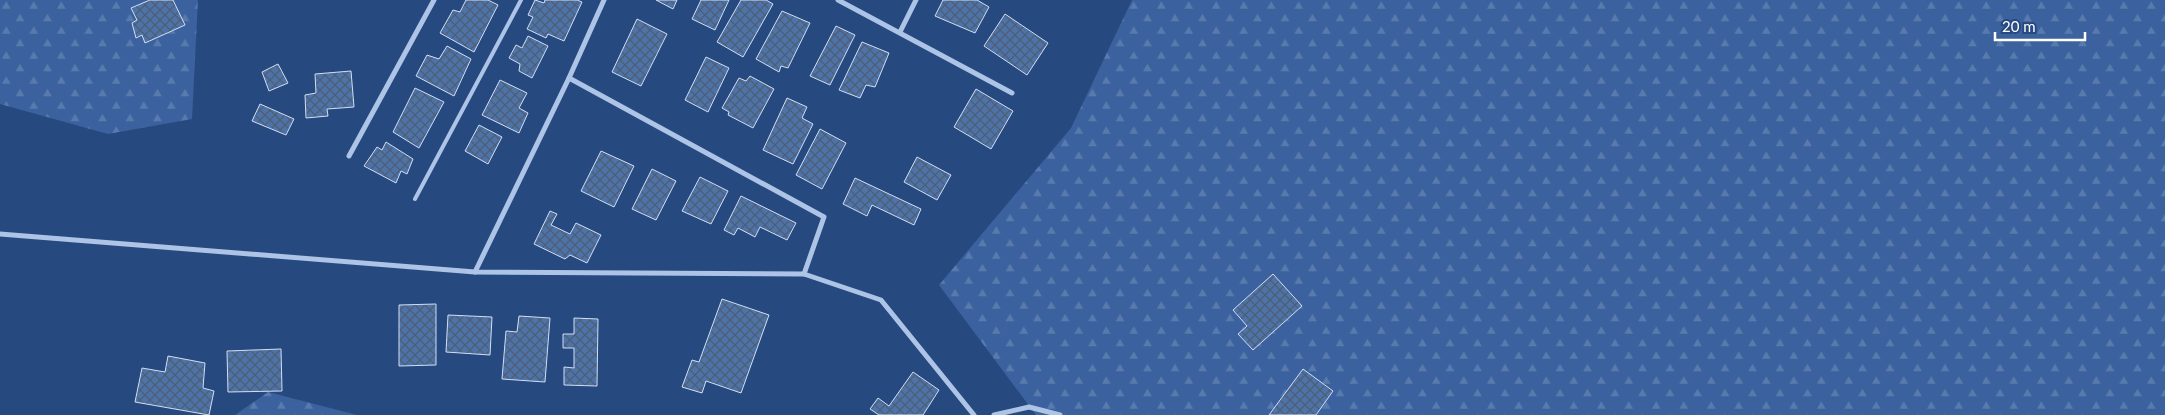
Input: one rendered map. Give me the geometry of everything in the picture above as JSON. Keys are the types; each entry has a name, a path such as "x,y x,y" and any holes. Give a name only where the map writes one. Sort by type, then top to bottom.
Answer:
{"street":[{"path":"349,156 434,0"},
{"path":"475,272 570,78 604,0"},
{"path":"838,0 1012,93"},
{"path":"900,32 916,0"},
{"path":"570,78 824,218 804,274"},
{"path":"0,234 475,272 804,274 881,300 974,415"},
{"path":"994,415 1029,408 1060,415"}],"lane":[{"path":"415,199 521,0"}],"green space":[{"path":"0,0 198,0 192,119 108,134 0,104"},
{"path":"1132,0 2165,0 2165,415 1036,415 939,285 1071,128"},
{"path":"268,392 357,415 235,415"}],"building":[{"path":"150,0 173,0 185,25 145,43 142,35 136,38 132,23 137,20 131,8"},
{"path":"466,0 488,0 498,5 474,52 440,33 453,10 460,12"},
{"path":"535,0 544,3 545,0 577,0 582,2 564,41 548,34 546,38 527,29 533,17 528,15"},
{"path":"656,0 677,0 673,9"},
{"path":"701,0 729,0 715,30 692,19"},
{"path":"741,0 766,0 773,4 743,57 717,42"},
{"path":"943,0 977,0 989,7 975,33 935,16"},
{"path":"782,11 810,23 788,68 781,66 779,72 756,59"},
{"path":"1005,14 1048,43 1027,75 984,46"},
{"path":"637,19 667,34 641,86 612,72"},
{"path":"836,26 855,35 830,85 810,76"},
{"path":"528,36 548,46 532,78 519,71 520,64 509,58 516,45 522,48"},
{"path":"862,42 889,53 875,87 866,85 860,98 839,90"},
{"path":"447,46 471,59 454,96 416,76 427,55 439,59"},
{"path":"706,57 729,68 708,112 685,100"},
{"path":"278,64 288,83 269,91 262,72"},
{"path":"351,71 354,107 327,109 328,116 306,118 305,95 316,93 315,74"},
{"path":"750,76 774,89 753,128 728,115 729,112 722,108 739,78 746,81"},
{"path":"500,80 527,93 519,108 528,113 519,133 482,115"},
{"path":"415,88 444,102 419,148 393,132"},
{"path":"976,89 1013,111 991,149 954,127"},
{"path":"787,98 807,107 802,118 813,124 793,164 763,150"},
{"path":"260,104 294,119 286,135 252,121"},
{"path":"479,125 502,137 488,164 465,151"},
{"path":"820,129 846,143 822,189 796,175"},
{"path":"386,142 413,159 407,174 401,171 396,183 364,166 377,147 382,150"},
{"path":"601,151 634,166 614,207 581,191"},
{"path":"917,157 951,175 937,200 904,182"},
{"path":"652,169 676,181 656,220 632,209"},
{"path":"700,177 728,191 711,224 682,211"},
{"path":"855,178 921,209 914,225 872,205 867,216 843,204"},
{"path":"741,196 796,223 787,240 760,227 755,237 738,228 734,235 724,230"},
{"path":"550,211 557,214 551,225 570,234 576,223 601,235 587,263 570,255 565,259 534,244"},
{"path":"1273,274 1302,306 1253,350 1238,334 1247,326 1233,310"},
{"path":"722,299 769,315 741,393 706,381 702,393 682,387 692,360 699,362"},
{"path":"436,304 436,365 399,366 399,305"},
{"path":"448,315 492,317 490,355 446,352"},
{"path":"519,316 550,318 545,382 502,379 506,331 517,332"},
{"path":"574,318 598,319 597,386 564,385 564,367 574,368 574,348 563,348 563,334 574,334"},
{"path":"281,349 282,391 228,392 227,351"},
{"path":"168,356 205,363 203,388 214,391 209,415 135,402 142,368 165,372"},
{"path":"1303,369 1333,391 1316,415 1269,415"},
{"path":"913,372 939,390 923,415 879,415 870,409 878,398 889,406"}]}
